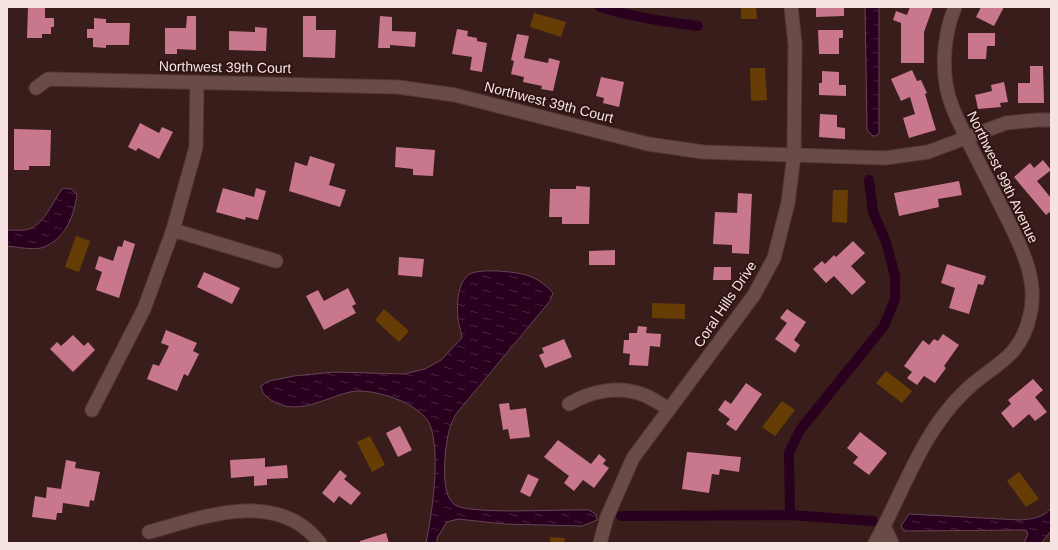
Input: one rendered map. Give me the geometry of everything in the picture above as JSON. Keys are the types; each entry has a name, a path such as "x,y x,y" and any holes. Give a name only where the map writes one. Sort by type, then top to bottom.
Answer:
{"street":[{"name":"Coral Hills Drive","path":"600,543 607,517 633,458 754,295 774,258 788,203 794,155 795,51 791,7"},
{"name":"Northwest 99th Avenue","path":"875,543 925,441 938,420 966,390 1005,360 1017,348 1025,333 1034,292 1030,273 1018,240 951,105 945,76 945,46 951,16 955,7"},
{"name":"Northwest 39th Court","path":"36,88 48,79 398,87 455,95 648,144 703,152 885,158 928,152 1006,123 1051,120"},
{"path":"92,410 144,309 173,230 196,147 197,82"},
{"path":"173,230 276,261"},
{"path":"569,404 584,395 621,390 641,394 669,409"},
{"path":"149,532 202,517 232,511 251,510 271,512 291,518 304,527 320,543"},
{"path":"884,526 892,543"}],"shaded area":[{"path":"741,7 756,7 757,19 741,19"},
{"path":"534,13 566,22 561,37 530,27"},
{"path":"750,68 765,68 767,100 751,101"},
{"path":"833,190 848,190 847,223 832,222"},
{"path":"76,236 90,241 79,272 65,267"},
{"path":"652,303 685,304 685,319 652,318"},
{"path":"384,309 409,331 399,342 375,320"},
{"path":"886,371 912,391 902,403 876,383"},
{"path":"782,401 795,410 775,436 762,427"},
{"path":"370,436 385,465 372,472 357,442"},
{"path":"1019,472 1039,499 1026,507 1007,481"},
{"path":"550,537 565,538 564,543 550,543"}],"water":[{"path":"865,7 879,7 879,133 876,136 873,136 867,130"},
{"path":"63,188 71,189 77,194 71,219 62,233 49,244 37,249 7,246 7,230 24,230 35,226 44,217"},
{"path":"498,271 521,274 534,278 553,293 550,301 456,414 449,429 444,470 447,491 450,499 455,505 479,510 589,510 596,514 597,520 582,526 504,524 458,519 447,522 437,538 437,543 426,543 433,500 435,451 430,425 425,417 417,410 395,398 383,394 359,391 350,392 310,405 291,407 281,405 269,399 265,396 261,386 269,381 294,376 335,372 404,374 425,369 441,360 462,338 457,308 458,295 465,278 476,272"},
{"path":"1051,508 1051,531 1041,543 1024,543 1028,534 1026,530 904,531 901,526 909,514 1020,520 1041,516"}],"building":[{"path":"28,7 45,7 45,18 54,18 54,27 51,27 51,34 42,34 42,38 27,38"},
{"path":"816,7 844,7 844,16 816,17"},
{"path":"910,7 933,7 924,32 924,63 901,63 901,23 893,20 896,11 907,15"},
{"path":"981,7 1004,7 994,26 976,17"},
{"path":"187,16 196,16 196,50 177,49 177,54 165,54 165,28 186,28"},
{"path":"303,16 316,16 316,30 336,30 335,58 303,57"},
{"path":"380,16 392,17 392,31 416,32 415,47 390,45 390,48 378,48"},
{"path":"94,18 106,19 106,23 130,23 129,45 106,45 106,48 93,47 93,38 87,38 87,29 94,29"},
{"path":"255,27 267,28 266,51 229,50 229,31 255,32"},
{"path":"457,29 468,31 467,36 477,38 477,41 487,43 482,72 470,70 472,57 452,54"},
{"path":"818,30 843,30 843,38 839,38 839,54 819,54"},
{"path":"968,33 995,33 995,46 987,46 986,59 968,59"},
{"path":"517,34 529,36 524,58 548,63 549,58 560,61 553,91 541,89 542,86 523,82 524,77 511,74 514,61 511,60"},
{"path":"1030,66 1043,66 1044,103 1018,103 1018,83 1030,83"},
{"path":"912,70 917,81 921,80 927,93 925,94 936,130 909,138 903,118 915,114 910,97 901,101 891,79"},
{"path":"822,71 839,72 839,85 846,85 846,96 819,95 819,83 822,83"},
{"path":"601,77 624,82 619,107 603,103 604,98 596,96"},
{"path":"1004,82 1008,102 1000,103 1001,107 978,109 975,95 992,91 991,85"},
{"path":"820,114 837,115 837,127 845,128 845,139 819,137"},
{"path":"140,123 159,133 162,127 173,132 159,159 138,148 136,151 128,147"},
{"path":"14,129 51,130 50,166 29,166 29,170 14,170"},
{"path":"396,147 435,150 433,176 413,175 413,169 395,167"},
{"path":"310,156 335,164 329,185 346,190 340,207 289,191 295,162 307,166"},
{"path":"1043,160 1051,170 1037,181 1051,198 1051,211 1046,215 1014,177 1030,163 1034,168"},
{"path":"959,181 962,195 938,199 939,207 899,216 894,193"},
{"path":"576,186 590,187 589,224 562,224 562,217 549,217 550,189 576,189"},
{"path":"223,188 254,197 256,188 266,191 258,220 246,217 245,220 216,212"},
{"path":"738,193 752,194 749,254 732,253 732,245 713,244 715,212 737,213"},
{"path":"124,240 135,244 119,298 96,290 102,272 95,269 99,256 113,261 118,246 122,247"},
{"path":"853,241 865,253 851,266 866,282 852,295 834,276 826,283 813,269 822,261 825,264 834,255 836,257"},
{"path":"615,250 615,265 589,265 589,251"},
{"path":"399,257 424,259 422,277 398,275"},
{"path":"947,264 986,276 983,285 978,284 969,314 949,308 955,288 941,283"},
{"path":"714,267 731,267 731,280 713,280"},
{"path":"204,272 240,288 232,304 197,287"},
{"path":"348,288 356,304 352,306 356,313 324,330 306,296 318,290 324,301"},
{"path":"787,309 806,322 794,340 800,345 795,353 775,339 787,323 780,318"},
{"path":"638,326 647,327 646,333 661,334 660,347 650,346 648,366 629,365 630,354 623,353 624,340 629,340 629,333 637,333"},
{"path":"166,330 197,343 193,351 199,354 188,376 184,374 177,391 147,379 153,364 159,366 169,346 161,343"},
{"path":"943,334 959,345 944,366 946,368 935,383 924,376 917,385 907,378 912,372 904,366 923,340 929,345 934,339 938,341"},
{"path":"73,335 84,346 88,342 95,350 73,372 50,349 57,342 61,346"},
{"path":"564,339 572,357 545,368 539,355 544,353 542,348"},
{"path":"1033,379 1043,390 1035,397 1047,412 1035,421 1029,414 1013,428 1001,413 1011,404 1008,400"},
{"path":"746,383 762,394 736,431 726,424 730,419 718,410 725,400 731,404"},
{"path":"509,403 510,410 526,408 530,437 510,439 508,429 503,430 499,404"},
{"path":"400,426 412,450 398,457 386,433"},
{"path":"860,432 887,453 869,475 853,463 858,457 847,448"},
{"path":"558,440 591,464 599,454 606,460 603,464 609,468 594,488 583,480 574,491 564,483 569,476 544,457"},
{"path":"687,452 741,457 739,472 720,469 719,475 712,474 709,493 682,489"},
{"path":"265,458 265,467 287,465 288,478 267,479 267,485 254,486 254,476 231,478 230,460"},
{"path":"66,460 76,462 75,468 100,472 94,501 90,500 89,507 63,503 62,513 57,513 56,520 32,517 35,496 46,498 47,487 61,489"},
{"path":"340,470 347,476 344,479 361,493 351,505 339,496 334,503 322,493"},
{"path":"528,474 539,479 530,497 520,492"},
{"path":"386,533 389,543 360,543 360,541"}],"waterway":[{"path":"600,7 649,19 698,26"},
{"path":"790,515 789,453 800,430 884,326 895,299 895,276 886,242 873,212 869,180"},
{"path":"621,516 790,515 873,521"}]}
